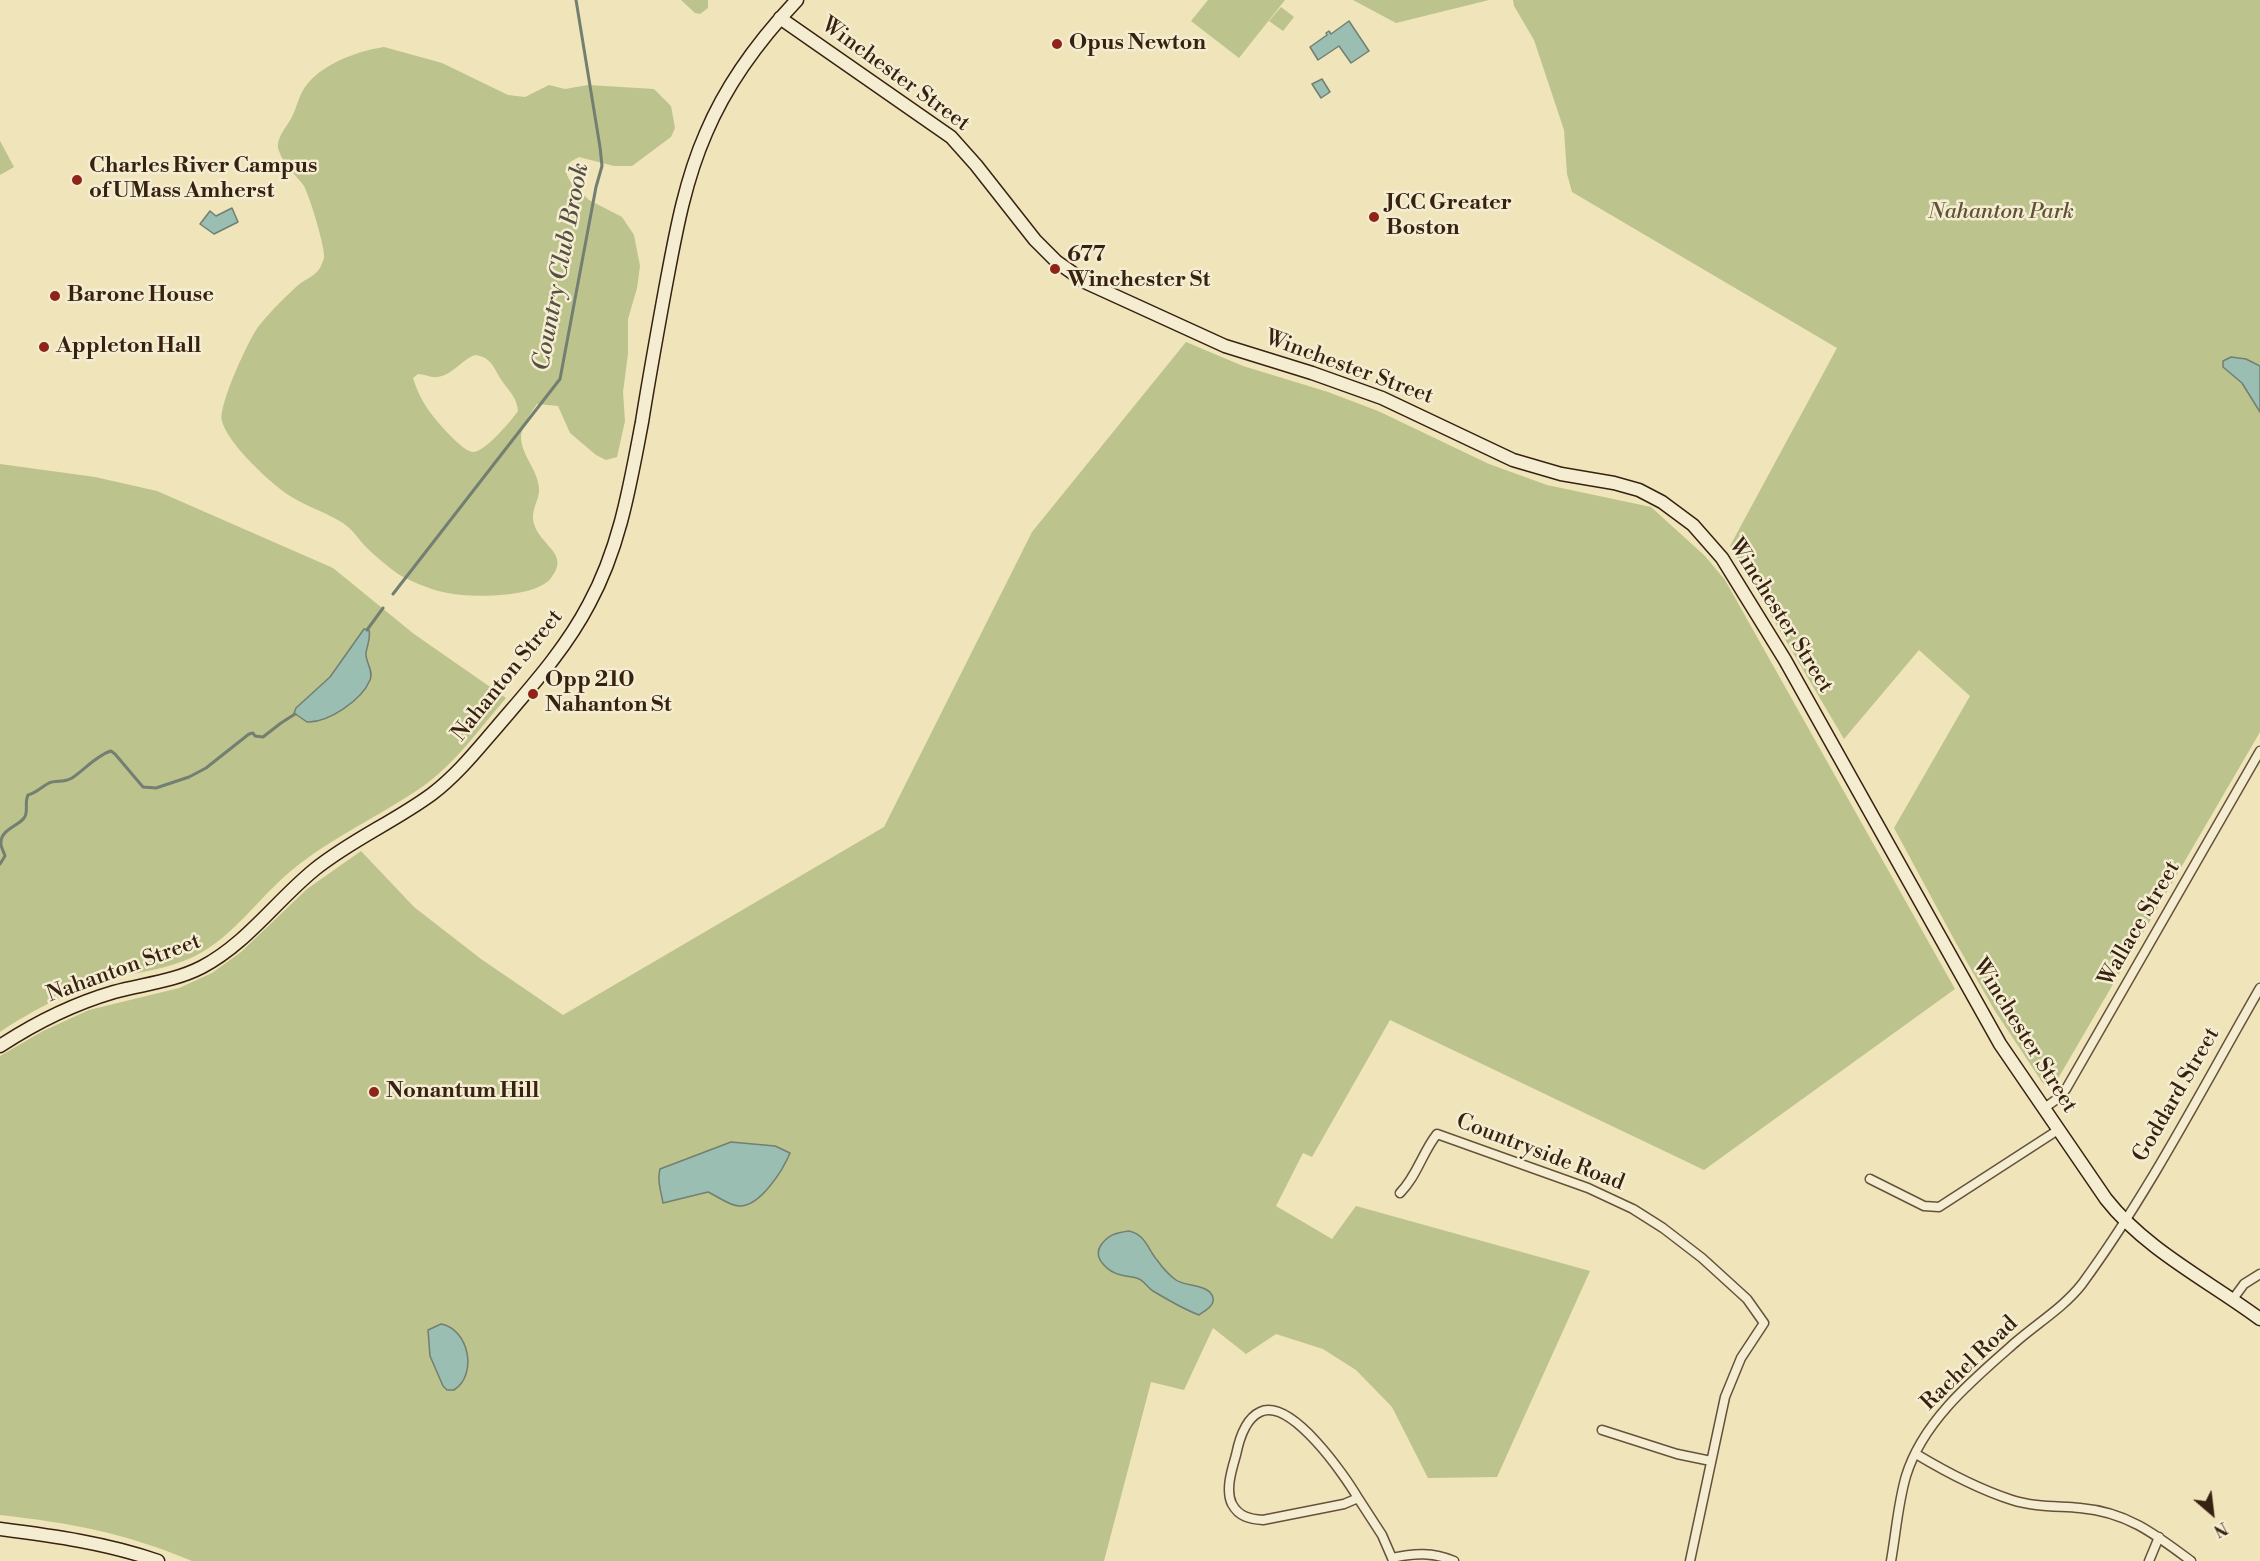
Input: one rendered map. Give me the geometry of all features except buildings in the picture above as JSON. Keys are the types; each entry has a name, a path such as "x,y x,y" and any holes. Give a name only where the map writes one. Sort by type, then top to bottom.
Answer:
{"street":[{"name":"Nahanton Street","path":"0,1046 32,1026 76,1005 183,975 228,951 291,889 319,866 349,845 410,809 448,781 556,657 593,597 620,530 632,477 675,235 698,155 713,118 730,86 755,49 797,0"},
{"name":"Winchester Street","path":"780,18 951,137 1035,240 1057,262 1088,283 1225,346 1312,373 1391,402 1513,459 1561,474 1614,483 1639,490 1662,502 1693,525 1722,558 1780,652 1983,1015 2043,1109 2106,1199 2126,1221 2166,1254 2260,1320"},
{"name":"Wallace Street","path":"2043,1109 2066,1089 2260,751"},
{"name":"Goddard Street","path":"2126,1221 2260,988"},
{"path":"1870,1179 1924,1206 1939,1207 2058,1131"},
{"name":"Countryside Road","path":"1400,1193 1412,1180 1427,1148 1437,1134 1588,1188 1633,1209 1663,1228 1702,1258 1747,1299 1764,1323 1741,1358 1725,1397 1690,1561"},
{"name":"Rachel Road","path":"1892,1561 1904,1485 1922,1438 1963,1391 2074,1294 2126,1221"},
{"path":"2233,1299 2244,1284 2260,1274"},
{"path":"1358,1498 1344,1504 1263,1520 1250,1519 1241,1515 1232,1504 1229,1491 1240,1439 1251,1418 1260,1412 1277,1411 1298,1425 1323,1448 1342,1472 1382,1535 1392,1560 1412,1553 1428,1554 1454,1561"},
{"path":"1602,1431 1677,1454 1711,1461"},
{"path":"1916,1454 1974,1484 2012,1500 2051,1508 2080,1508 2106,1512 2144,1526 2191,1561"},
{"path":"0,1529 71,1538 120,1549 157,1561"},
{"path":"2149,1561 2159,1537"}],"green space":[{"path":"681,0 708,0 708,8 700,14 695,13"},
{"path":"1208,0 1285,0 1239,58 1191,21"},
{"path":"1353,0 1489,0 1396,23"},
{"name":"Nahanton Park","path":"1513,0 2260,0 2260,732 2056,1082 2052,1085 2042,1082 1995,1011 1894,828 1970,696 1919,650 1844,739 1730,546 1837,348 1572,192 1567,174 1564,130 1534,40 1514,6"},
{"path":"1281,7 1294,17 1283,31 1269,21"},
{"path":"384,47 442,63 508,95 525,97 549,85 565,89 588,85 654,89 671,106 675,128 671,137 632,166 614,166 579,157 570,162 567,167 570,181 589,200 622,217 634,235 640,266 637,288 628,319 628,354 623,392 625,421 617,457 606,460 596,455 570,433 558,406 537,404 523,428 522,444 536,475 539,488 533,519 535,528 551,548 557,561 551,578 543,585 531,590 484,596 454,594 432,589 403,577 365,546 343,523 296,500 272,482 241,451 222,421 229,388 258,327 298,285 318,271 324,258 320,234 304,186 283,160 279,151 278,143 281,136 302,92 317,75 349,56","holes":["481,356 492,364 515,399 518,411 491,442 473,452 455,440 435,419 417,390 413,378 418,374 443,376 470,357"]},
{"path":"0,141 14,167 0,175"},
{"path":"1186,342 1243,366 1328,392 1378,411 1489,464 1547,485 1651,507 1705,556 1725,580 1955,989 1704,1170 1390,1020 1312,1157 1303,1153 1276,1206 1332,1239 1356,1206 1590,1271 1497,1477 1428,1478 1392,1407 1356,1370 1323,1349 1276,1334 1246,1354 1213,1328 1184,1390 1151,1382 1104,1561 192,1561 144,1543 98,1530 0,1515 0,1056 43,1031 89,1010 179,988 212,973 241,952 307,889 361,851 414,907 481,959 563,1015 884,827 1032,532"},
{"path":"0,464 95,477 157,491 333,568 414,634 506,698 467,745 434,778 406,798 307,858 208,949 173,965 110,979 82,988 39,1008 0,1032"}],"water":[{"path":"1349,21 1369,51 1351,63 1339,46 1318,60 1310,47 1329,31 1331,34"},
{"path":"1322,79 1330,92 1321,98 1312,84"},
{"path":"232,208 238,222 214,234 200,224 210,211 216,216"},
{"path":"2231,357 2246,359 2260,366 2260,412 2242,383 2223,367 2223,361"},
{"path":"364,629 369,630 366,656 371,676 366,688 343,709 325,719 307,722 294,713 296,708 330,677"},
{"path":"731,1142 775,1146 790,1153 782,1169 763,1194 747,1205 739,1206 708,1192 663,1203 659,1182 660,1169"},
{"path":"1129,1231 1143,1239 1161,1265 1176,1280 1203,1288 1211,1293 1213,1301 1211,1306 1199,1315 1153,1291 1143,1281 1123,1276 1107,1268 1098,1255 1101,1245 1113,1235"},
{"path":"441,1324 458,1334 467,1353 466,1374 454,1390 447,1390 443,1386 430,1356 428,1330"}],"waterway":[{"name":"Country Club Brook","path":"393,594 560,379 596,187 602,166 576,0"},
{"name":"Country Club Brook","path":"367,630 383,608"},
{"name":"Country Club Brook","path":"0,864 5,856 1,845 2,838 7,831 24,818 28,795 49,783 72,778 106,753 111,751 115,754 143,787 156,788 189,777 206,768 249,734 253,733 255,736 263,737 295,714"}],"place":[{"name":"Opus Newton","path":"1057,44"},
{"name":"Charles River Campus of UMass Amherst","path":"77,180"},
{"name":"JCC Greater Boston","path":"1374,217"},
{"name":"677 Winchester St","path":"1055,269"},
{"name":"Barone House","path":"55,296"},
{"name":"Appleton Hall","path":"44,347"},
{"name":"Opp 210 Nahanton St","path":"533,694"},
{"name":"Nonantum Hill","path":"374,1092"}]}
